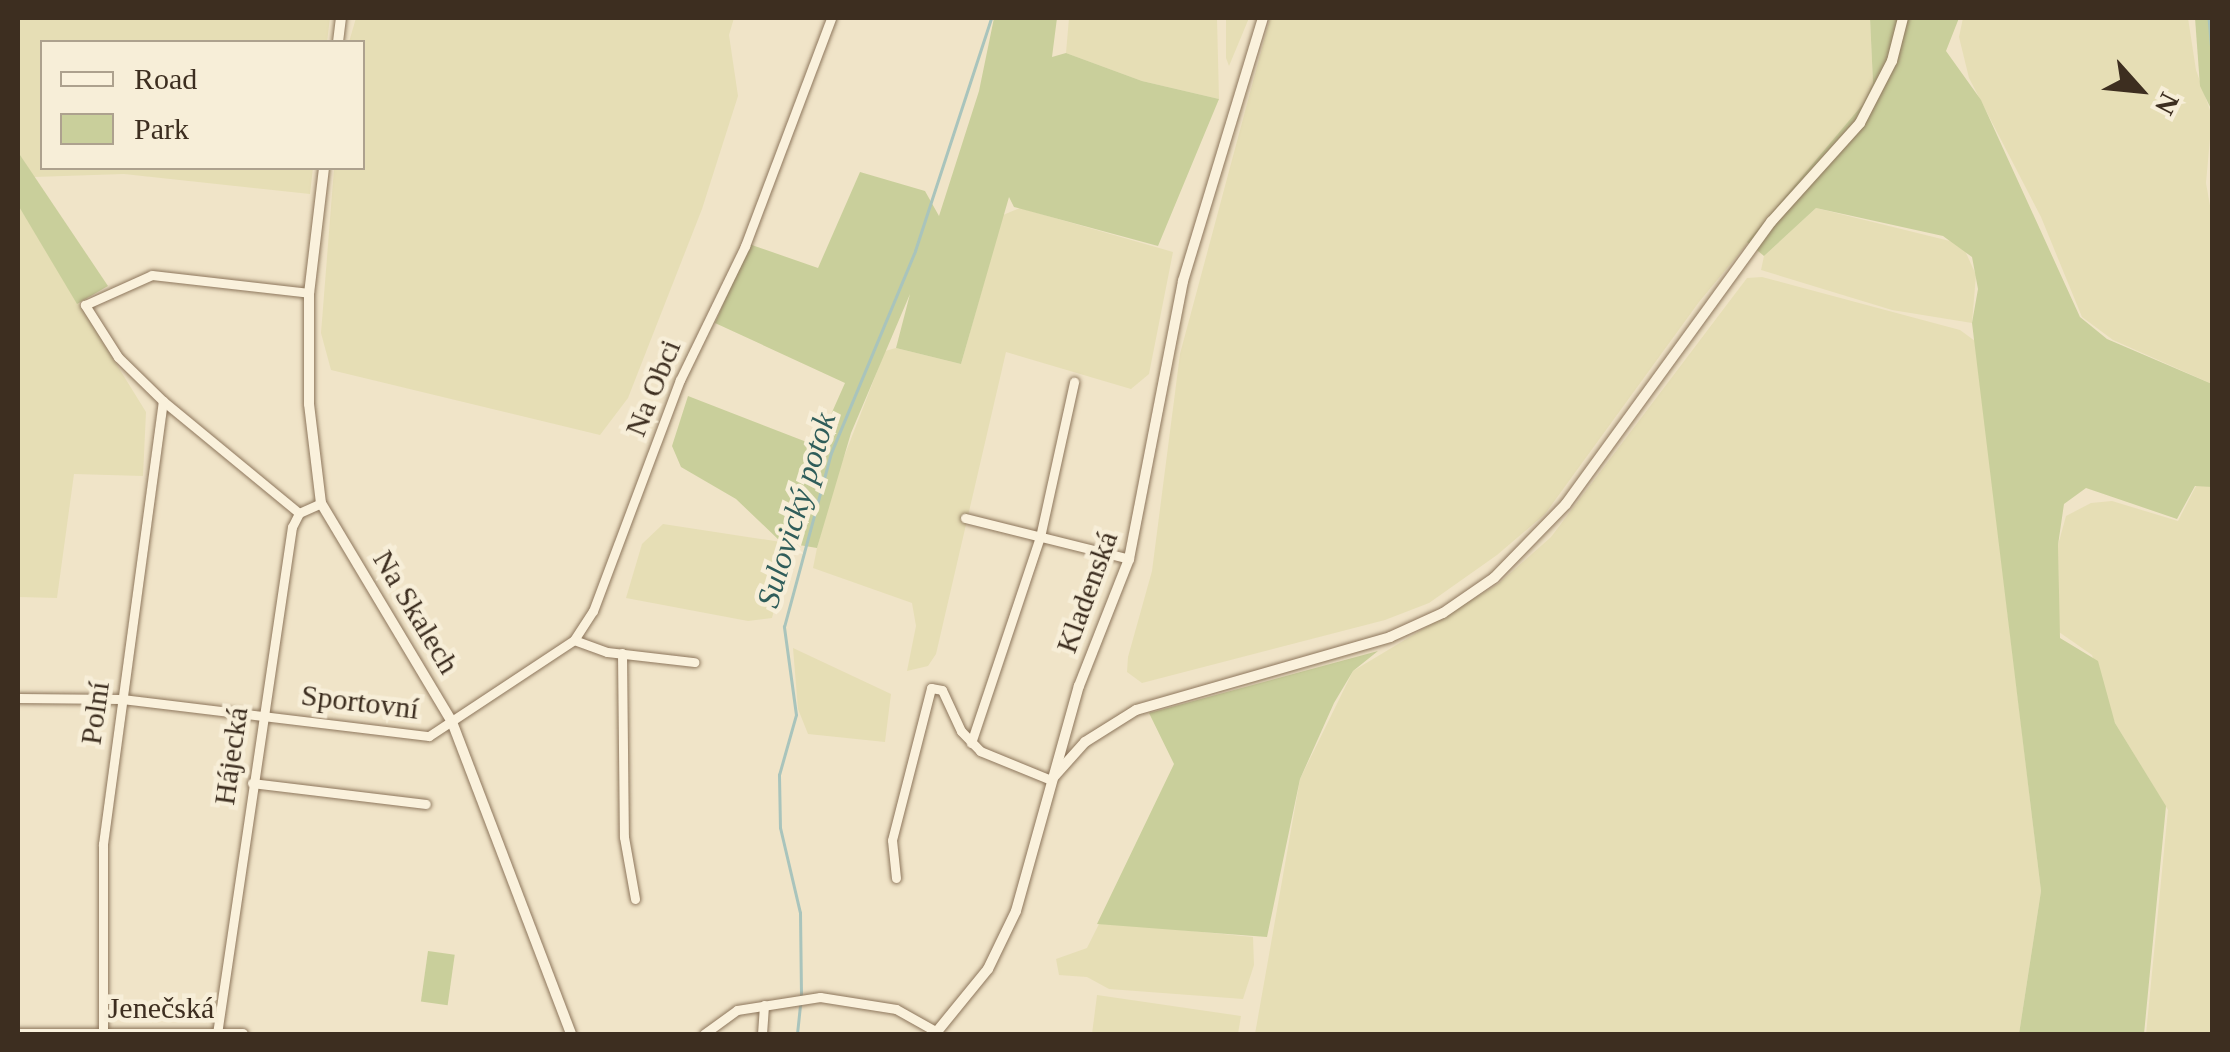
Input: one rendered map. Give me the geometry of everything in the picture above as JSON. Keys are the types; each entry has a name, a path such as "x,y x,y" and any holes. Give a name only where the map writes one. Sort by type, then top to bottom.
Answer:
{"street":[{"name":"Na Obci","path":"452,722 574,640 593,611 680,380 745,246 830,18"},
{"name":"Kladenská","path":"936,1033 988,969 1016,911 1051,780 1129,559 1183,281 1263,18"},
{"name":"Kladenská","path":"1051,780 1085,742 1136,710 1390,638 1443,613 1494,578 1566,504 1771,222 1860,123 1886,75 1903,18"},
{"name":"Na Skalech","path":"324,170 310,293 309,404 322,503 452,722 571,1034"},
{"path":"310,293 152,275 85,305 118,357 163,401 299,512 322,503"},
{"path":"971,743 1040,537 1074,382"},
{"name":"Polní","path":"103,1033 103,844 163,401"},
{"name":"Hájecká","path":"217,1034 262,716 299,512"},
{"path":"966,518 1129,559"},
{"path":"574,640 622,654 694,662"},
{"path":"622,654 624,837 634,899"},
{"path":"896,878 892,840 931,688 947,696 971,743 1051,780"},
{"name":"Sportovní","path":"18,698 122,699 428,736 452,722"},
{"path":"252,783 426,804"},
{"path":"704,1034 736,1010 820,997 896,1008 936,1033"},
{"path":"762,1034 764,1005"},
{"name":"Jenečská","path":"18,1034 243,1034"}],"shaded area":[{"path":"18,18 330,18 327,40 40,40 40,170 313,170 310,194 124,174 34,177 18,152"},
{"path":"356,18 734,18 729,35 738,96 702,209 628,398 600,435 331,370 321,333 334,170 365,170 365,40 350,40"},
{"path":"1069,18 1217,18 1219,99 1142,81 1066,53"},
{"path":"1226,18 1249,18 1229,66 1226,58"},
{"path":"1270,18 1870,18 1873,83 1863,104 1699,302 1545,514 1497,555 1429,603 1385,620 1142,683 1127,672 1128,657 1152,571 1180,354"},
{"path":"1963,18 2188,18 2196,70 2212,116 2206,183 2212,217 2212,384 2113,340 2082,317 2041,217 1969,78 1959,37"},
{"path":"18,205 146,412 143,476 74,474 57,598 18,597"},
{"path":"1020,208 1173,252 1149,374 1131,389 1006,352 936,654 928,666 907,671 916,626 912,603 813,568 817,548 835,480 885,351 896,348 961,364 1003,215"},
{"path":"1816,208 1962,244 1976,275 1972,323 1892,310 1761,270 1764,256"},
{"path":"1762,277 1960,330 1975,341 2041,891 2019,1034 1255,1034 1300,779 1353,671 1498,584 1551,537 1747,278"},
{"path":"2197,484 2212,487 2212,1034 2146,1034 2168,810 2115,723 2092,655 2059,632 2058,545 2066,516 2091,503 2112,501 2178,521"},
{"path":"663,524 781,542 790,550 772,618 748,621 626,598 642,544"},
{"path":"793,648 891,694 885,742 808,734 798,709"},
{"path":"1100,922 1253,937 1254,965 1243,999 1109,989 1087,977 1059,975 1056,959 1087,948"},
{"path":"1097,995 1241,1016 1238,1034 1092,1034"}],"green space":[{"path":"994,18 1057,18 1052,57 1066,53 1142,81 1219,99 1158,246 1014,207 1009,197 961,364 896,348 910,294 851,433 817,548 781,542 736,499 681,467 672,446 688,396 817,446 845,383 715,323 749,244 818,268 860,172 925,191 939,216 979,91"},
{"path":"1870,18 1959,18 1946,51 1981,100 2080,317 2107,339 2212,384 2212,487 2195,486 2177,519 2086,488 2064,504 2058,545 2060,638 2098,661 2115,723 2166,806 2144,1034 2019,1034 2041,891 1972,323 1978,289 1972,257 1943,236 1816,208 1764,256 1747,242 1863,104 1873,83"},
{"path":"2195,18 2212,18 2212,111 2200,86"},
{"path":"18,152 108,286 77,304 18,205"},
{"path":"1378,651 1353,671 1300,779 1267,937 1097,924 1174,764 1149,713"},
{"path":"428,951 455,955 448,1005 421,1002"}],"waterway":[{"name":"Sulovický potok","path":"801,995 800,913 780,828 779,775 796,715 784,627 831,453 915,251 991,18"},
{"path":"2209,18 2212,50"},
{"name":"Sulovický potok","path":"797,1034 800,1003"}]}
